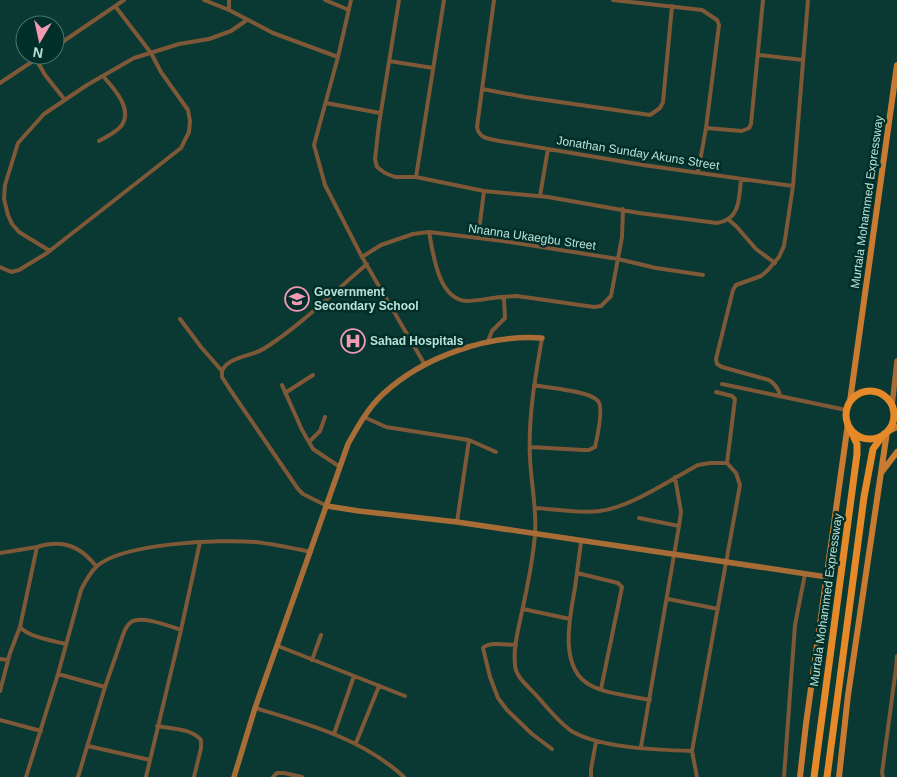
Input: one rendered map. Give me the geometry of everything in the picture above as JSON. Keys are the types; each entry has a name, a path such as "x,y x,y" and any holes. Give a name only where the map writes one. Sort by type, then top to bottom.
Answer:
{"highway":[{"path":"871,391 882,394 894,410 893,422 885,433 873,438 865,438 858,435 848,425 846,410 850,401 859,393 871,391"},
{"name":"Murtala Mohammed Expressway","path":"814,777 857,454 856,444 848,425"},
{"name":"Murtala Mohammed Expressway","path":"827,777 864,497 873,449 885,433"}],"main road":[{"name":"Murtala Mohammed Expressway","path":"850,401 894,105 897,65"},
{"path":"234,777 255,708 348,444 364,417 383,395 400,381 454,352 488,341 524,337 542,338"},
{"path":"894,410 897,361"},
{"name":"Murtala Mohammed Expressway","path":"800,777 848,425"},
{"path":"839,777 848,695 881,474 885,433 897,427"},
{"path":"881,474 897,452"},
{"path":"327,506 457,522 581,542 827,577"}],"street":[{"path":"65,39 124,0"},
{"path":"204,0 229,10 281,37 338,57"},
{"path":"228,0 229,10"},
{"path":"325,0 349,10"},
{"path":"351,0 314,145 325,186 362,257 426,366"},
{"path":"399,0 380,113 375,159 377,167 385,173 395,177 416,177 484,191 540,196 701,222 729,220 732,217 736,208 741,179"},
{"path":"416,177 444,0"},
{"path":"494,0 482,89 644,115 654,113 662,102 672,6"},
{"path":"613,0 702,10 717,20 718,25 706,128 698,172"},
{"path":"706,128 742,131 749,128 751,124 763,0"},
{"path":"780,396 775,384 769,380 722,367 717,364 716,359 733,290 736,285 760,276 780,257 784,246 793,186 808,0"},
{"path":"0,267 11,272 18,270 50,251 181,148 190,132 188,110 161,72 151,53 115,6"},
{"path":"50,251 19,232 12,224 4,199 5,184 18,143 44,114 134,58 179,44 208,39 231,31 247,20"},
{"path":"759,55 803,60"},
{"path":"389,62 433,68"},
{"path":"0,83 27,65"},
{"path":"39,65 65,100"},
{"path":"99,141 122,126 124,115 122,103 103,76"},
{"name":"Jonathan Sunday Akuns Street","path":"482,89 477,127 478,133 481,136 500,141 643,165 793,186"},
{"path":"326,103 380,113"},
{"path":"540,196 548,149"},
{"path":"478,238 484,191"},
{"path":"429,232 437,272 443,284 458,299 465,301 501,296 517,296 594,307 601,306 611,296 622,237 624,210"},
{"path":"729,220 756,249 775,263"},
{"name":"Nnanna Ukaegbu Street","path":"362,257 381,245 413,234 429,232 618,259 656,268 703,275"},
{"path":"327,506 303,494 298,489 222,377 222,371 223,367 228,363 264,349 304,318 367,264"},
{"path":"488,341 492,331 505,318 504,299 501,296"},
{"path":"180,319 201,348 222,371"},
{"path":"542,338 534,385 530,447 535,534 514,666 520,679 572,730 596,742 666,750 692,750"},
{"path":"285,393 313,375"},
{"path":"722,384 846,410"},
{"path":"282,385 313,449 340,467"},
{"path":"530,447 589,450 595,447 601,405 597,398 586,394 534,385"},
{"path":"716,392 732,396 735,399 727,463"},
{"path":"309,442 320,431 325,417"},
{"path":"364,417 386,427 469,440 496,452"},
{"path":"457,522 469,440"},
{"path":"535,508 586,512 623,506 698,465 727,463 736,473 740,485 692,750 697,777"},
{"path":"642,747 679,526 680,506 675,477"},
{"path":"639,518 679,526"},
{"path":"146,777 200,542"},
{"path":"26,777 58,674 81,590 96,566 123,553 200,542 256,542 311,552"},
{"path":"581,542 568,631 572,661 583,679 590,685 650,700"},
{"path":"0,554 57,544 73,546 87,555 96,566"},
{"path":"0,691 8,660 20,627 37,547"},
{"path":"577,574 618,583 622,587 601,689"},
{"path":"784,777 795,625 805,574"},
{"path":"668,599 718,609"},
{"path":"523,609 570,619"},
{"path":"78,777 105,687 128,625 132,621 144,620 181,630"},
{"path":"20,627 25,632 66,644"},
{"path":"312,660 321,635"},
{"path":"516,645 490,644 483,648 490,677 498,698 508,710 532,734 552,749"},
{"path":"278,646 405,696"},
{"path":"883,777 897,656"},
{"path":"0,659 8,660"},
{"path":"58,674 105,687"},
{"path":"334,734 354,676"},
{"path":"356,743 379,686"},
{"path":"255,708 300,721 356,743 379,756 404,777"},
{"path":"0,720 41,731"},
{"path":"157,726 188,731 196,734 201,740 194,777"},
{"path":"591,777 590,769 596,742"},
{"path":"88,746 150,760"},
{"path":"273,777 277,773 284,772 302,777"}],"place":[{"name":"Government Secondary School","path":"297,299"},
{"name":"Sahad Hospitals","path":"353,341"}]}
